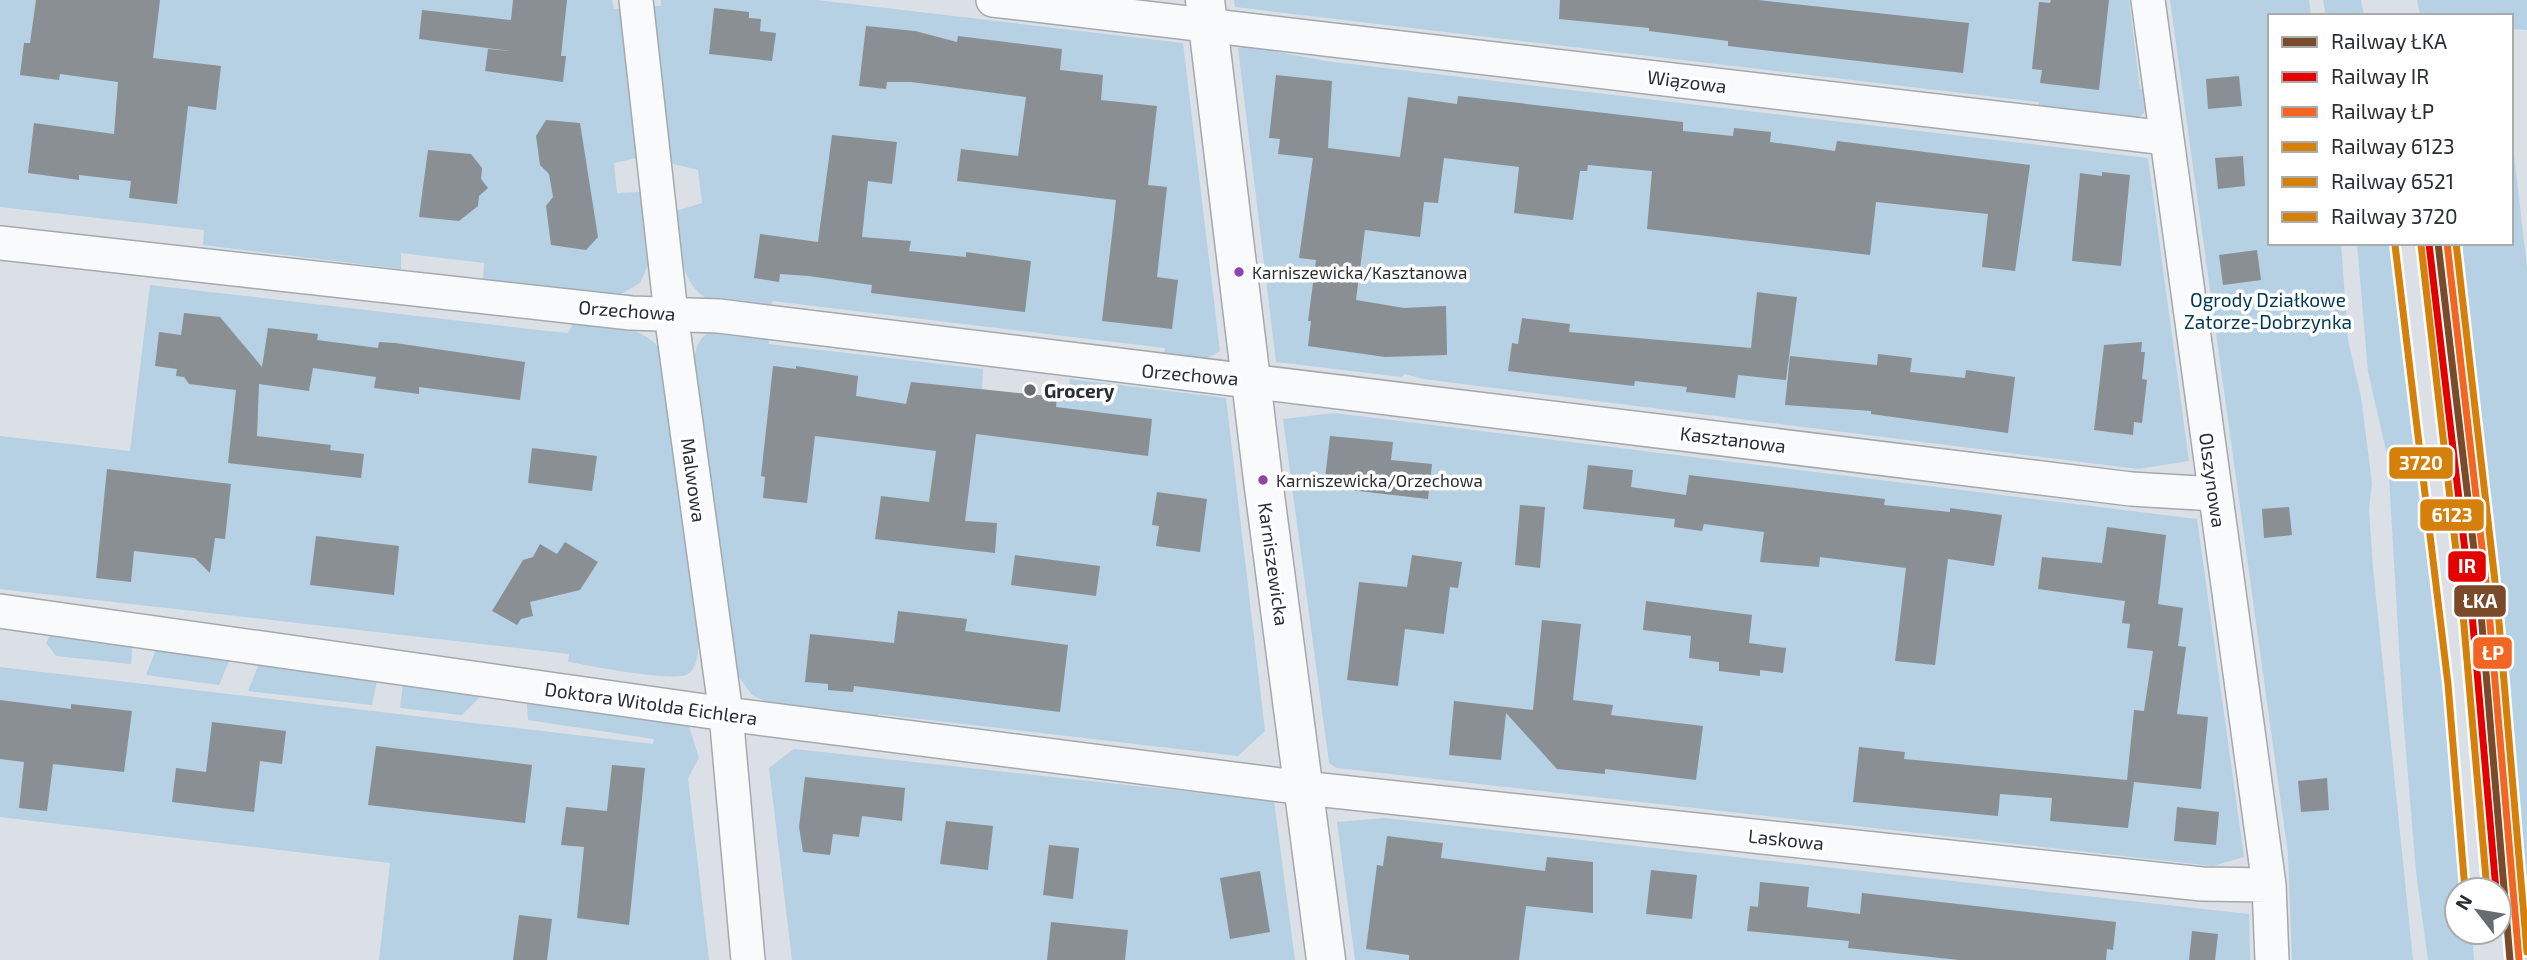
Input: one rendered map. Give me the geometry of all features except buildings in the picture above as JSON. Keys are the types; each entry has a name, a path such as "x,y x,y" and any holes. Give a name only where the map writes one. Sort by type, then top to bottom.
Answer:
{"street":[{"name":"Malwowa","path":"636,0 671,314 726,714 748,960"},
{"name":"Wiązowa","path":"993,0 1206,12 2166,138"},
{"name":"Olszynowa","path":"2148,0 2269,885 2272,960"},
{"name":"Karniszewicka","path":"1206,12 1326,960"},
{"name":"Orzechowa","path":"0,243 631,313 719,316 1198,377 1253,380"},
{"name":"Kasztanowa","path":"1253,380 2131,489 2214,494"},
{"name":"Doktora Witolda Eichlera","path":"0,611 726,714 1304,788"},
{"name":"Laskowa","path":"1304,788 2202,884 2269,885"}],"green space":[{"path":"0,0 612,0 614,9 623,9 636,158 614,163 617,193 641,192 649,263 640,283 621,294 483,279 484,263 401,253 401,269 203,245 204,230 0,207"},
{"path":"661,0 817,0 1183,43 1220,351 1204,360 1164,357 1165,348 773,301 769,308 711,301 692,284 686,274 680,250 676,211 702,203 698,170 670,163 650,6 661,6"},
{"path":"1234,0 2129,0 2140,89 2148,91 2148,100 2142,115 2133,120 2038,108 2039,102 1235,7"},
{"name":"Ogrody Działkowe Zatorze-Dobrzynka","path":"2170,0 2309,0 2311,14 2268,14 2268,245 2341,245 2348,340 2361,397 2372,483 2369,510 2373,568 2413,960 2292,960 2288,854"},
{"path":"2323,0 2361,0 2364,14 2326,14"},
{"path":"2417,0 2527,0 2527,30 2513,29 2513,14 2420,14"},
{"path":"1246,46 1325,61 2148,158 2189,461 2138,469 1423,379 1405,374 1402,377 1276,362 1238,48"},
{"path":"2513,146 2527,267 2527,960 2502,669 2453,245 2513,245"},
{"path":"2357,245 2397,245 2435,534 2467,876 2443,876 2443,946 2473,946 2474,960 2428,960 2416,872 2403,715 2388,459 2368,372"},
{"path":"150,285 568,333 574,322 623,328 645,336 662,352 699,639 694,668 688,674 680,676 649,675 568,662 569,654 0,589 0,436 130,451"},
{"path":"721,328 768,337 769,344 983,369 982,389 1067,400 1070,379 1226,398 1265,731 1238,756 878,714 876,724 789,712 752,695 732,667 694,361 701,339"},
{"path":"1334,413 2197,519 2244,857 2213,866 1337,768 1329,763 1283,419"},
{"path":"52,630 133,640 131,664 56,656 46,643"},
{"path":"158,644 231,657 219,685 146,675"},
{"path":"263,654 379,672 372,705 248,691"},
{"path":"0,667 653,744 654,739 528,720 526,692 685,714 699,758 688,778 709,960 379,960 390,863 0,817"},
{"path":"404,675 490,687 462,715 400,708"},
{"path":"794,749 1274,801 1295,960 792,960 769,768"},
{"path":"1385,818 2249,914 2250,960 1355,960 1337,822"}],"rail line":[{"name":"3720","path":"2395,245 2448,684 2464,876"},
{"name":"6123","path":"2421,245 2462,603 2486,876"},
{"name":"IR","path":"2429,245 2471,602 2495,876"},
{"name":"ŁKA","path":"2438,245 2480,601 2510,960"},
{"name":"ŁP","path":"2447,245 2488,600 2519,959"},
{"name":"6521","path":"2456,245 2497,599 2527,952"}],"place":[{"name":"Karniszewicka/Kasztanowa","path":"1239,272"},
{"name":"Grocery","path":"1030,390"},
{"name":"Karniszewicka/Orzechowa","path":"1263,480"}]}
